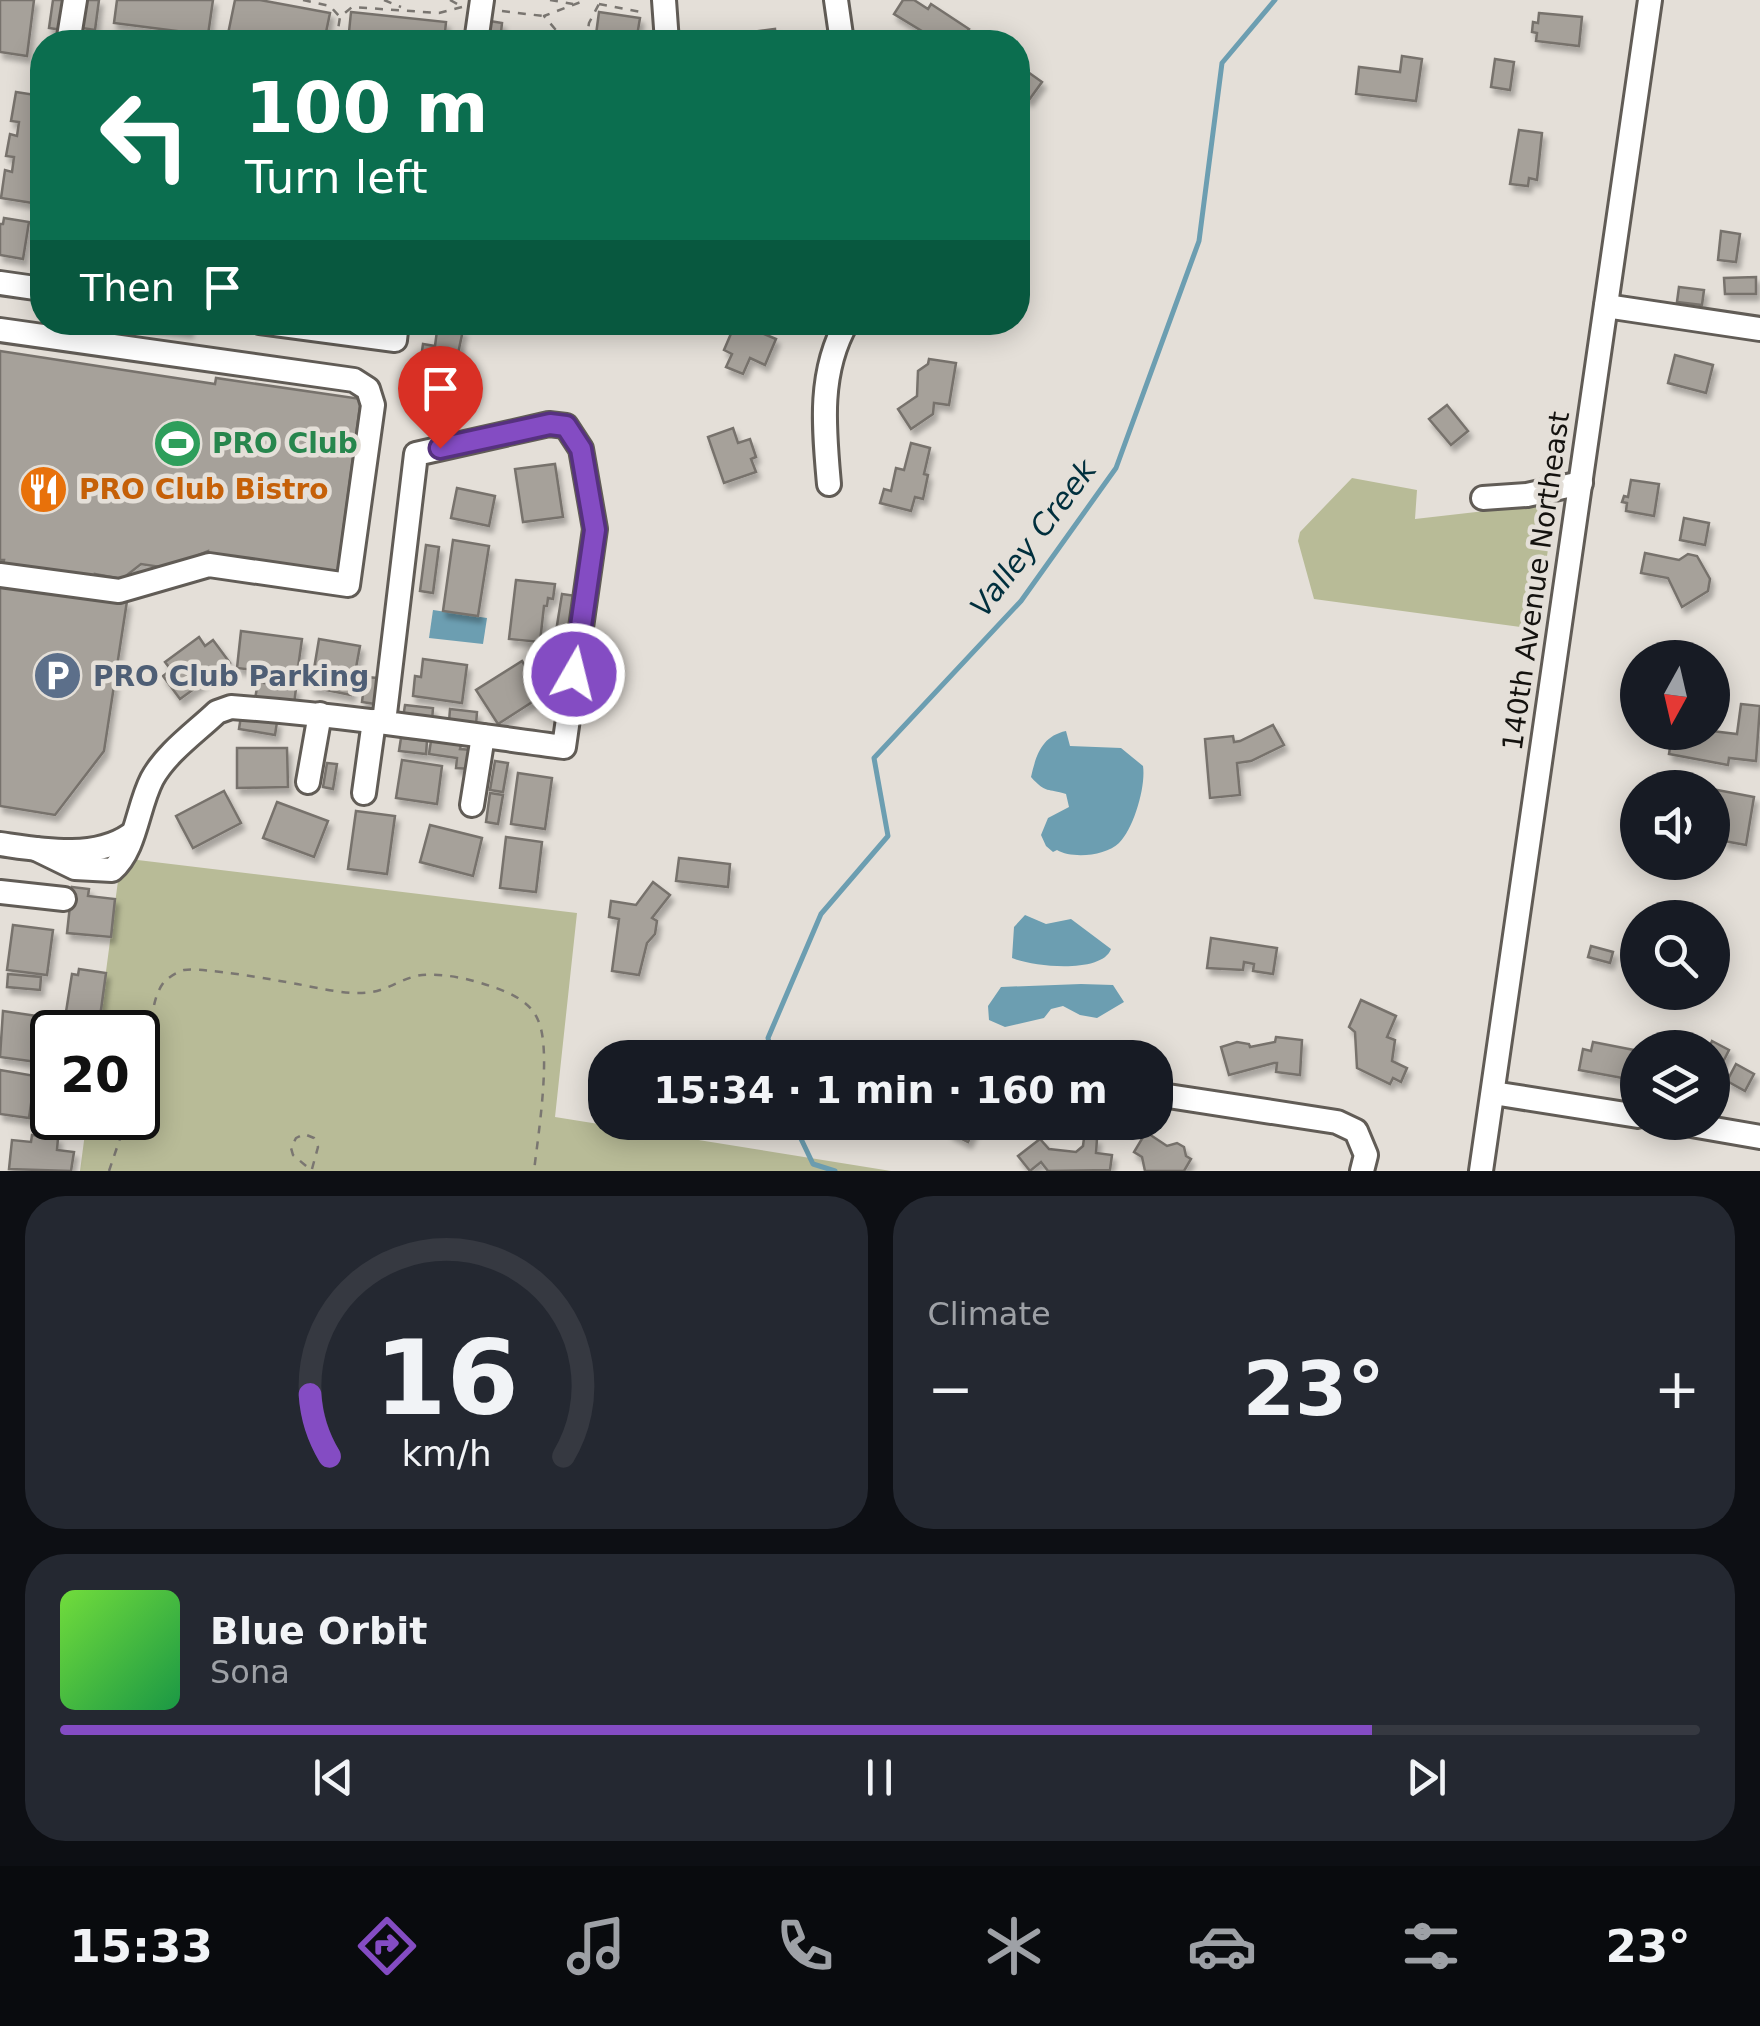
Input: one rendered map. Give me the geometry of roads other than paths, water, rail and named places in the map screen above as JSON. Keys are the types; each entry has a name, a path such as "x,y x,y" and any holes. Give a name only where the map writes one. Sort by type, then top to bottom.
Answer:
{"street":[{"path":"70,30 75,0"},
{"path":"836,0 840,30"},
{"name":"140th Avenue Northeast","path":"1481,1171 1650,0"},
{"path":"475,5 476,30"},
{"path":"665,5 666,30"},
{"path":"0,283 30,287"},
{"path":"1606,306 1760,329"},
{"path":"0,330 30,334"},
{"path":"0,575 120,591 210,565 348,585 374,405 368,389 354,380 35,335"},
{"path":"829,484 824,395 842,335"},
{"path":"0,844 36,849 75,868 112,870 130,850 130,835 154,775 218,712 230,707 320,714 379,722 483,736 564,746 595,530 581,449 566,426 550,424 416,454 379,722 364,793"},
{"path":"1483,498 1526,495 1581,482"},
{"path":"308,782 320,714"},
{"path":"472,805 483,736"},
{"path":"0,892 64,898"},
{"path":"1492,1093 1620,1113"},
{"path":"1173,1097 1337,1122 1356,1131 1366,1155 1362,1171"},
{"path":"1730,1132 1760,1137"}],"water":[{"path":"433,610 487,618 483,644 429,638"},
{"path":"1066,731 1070,746 1121,748 1143,766 1141,795 1130,827 1119,843 1098,853 1053,852 1041,835 1048,818 1069,807 1066,794 1044,788 1031,777 1041,748 1051,737"},
{"path":"1025,915 1046,924 1071,919 1111,949 1105,957 1081,965 1050,966 1012,958 1014,927"},
{"path":"1113,985 1124,1002 1097,1018 1063,1006 1051,1009 1044,1018 1005,1027 989,1020 988,1006 1001,987"}],"waterway":[{"name":"Valley Creek","path":"768,1040 821,914 888,836 874,758 1021,601 1116,468 1199,241 1222,63 1275,0"},
{"name":"Valley Creek","path":"802,1140 813,1164 835,1171"}],"place":[{"name":"PRO Club","path":"177,443"},
{"name":"PRO Club Bistro","path":"44,489"},
{"name":"PRO Club Parking","path":"58,676"}]}
